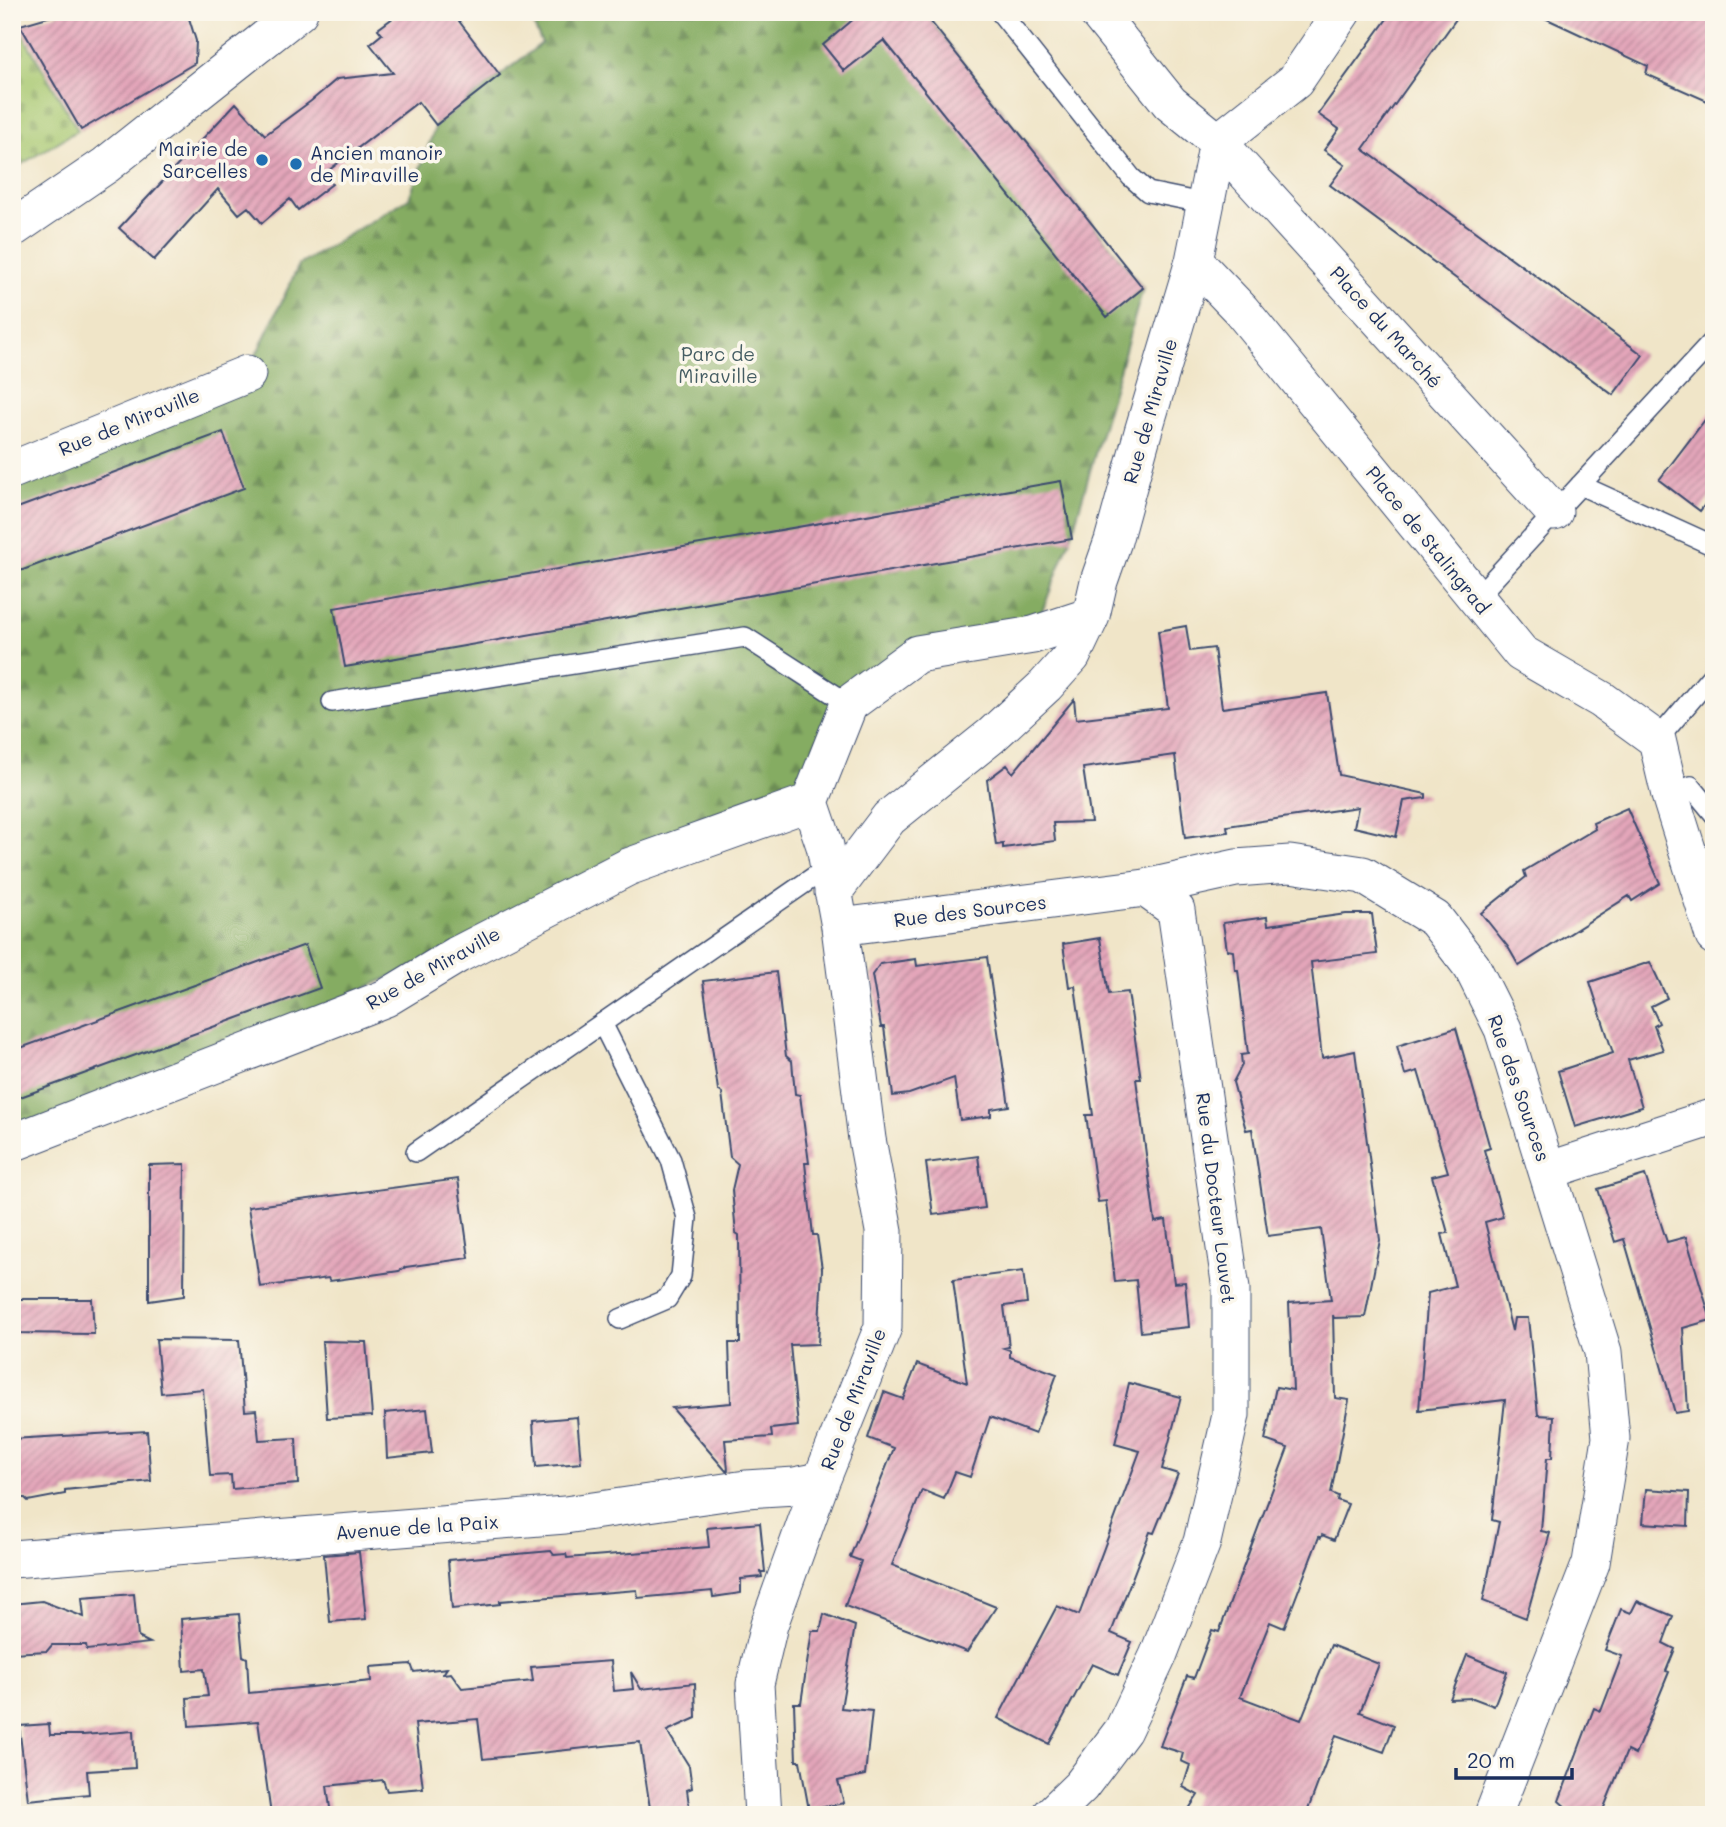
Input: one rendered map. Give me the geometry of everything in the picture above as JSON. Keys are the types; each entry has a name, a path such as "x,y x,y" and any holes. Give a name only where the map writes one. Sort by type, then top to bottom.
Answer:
{"street":[{"path":"12,229 106,165 299,12"},
{"name":"Place du Marché","path":"1097,12 1170,103 1218,142 1554,512"},
{"path":"1207,204 1218,142 1295,81 1342,12"},
{"name":"Rue de Miraville","path":"829,868 991,736 1045,686 1072,656 1091,616 1194,261 1207,204"},
{"name":"Place de Stalingrad","path":"1194,261 1241,310 1521,653 1602,700 1657,740"},
{"name":"Rue de Miraville","path":"12,470 247,374"},
{"path":"810,802 849,704 916,654 1033,635 1091,616"},
{"path":"1657,740 1670,795 1714,936"},
{"name":"Rue de Miraville","path":"12,1143 386,998 457,955 628,867 761,817 810,802 829,868 841,927 867,1139 884,1231 883,1326 821,1481 769,1625 755,1684 763,1815"},
{"name":"Rue des Sources","path":"841,927 1145,888 1236,868 1290,864 1363,875 1435,919 1472,967 1503,1029 1603,1352 1611,1438 1591,1563 1493,1815"},
{"name":"Rue du Docteur Louvet","path":"1051,1815 1081,1786 1123,1730 1158,1656 1202,1542 1231,1415 1231,1289 1176,910 1145,888"},
{"path":"1547,1171 1714,1117"},
{"name":"Avenue de la Paix","path":"12,1559 565,1515 821,1481"}],"lane":[{"path":"1000,12 1131,177 1148,192 1207,204"},
{"path":"1476,598 1714,340"},
{"path":"1580,485 1714,546"},
{"path":"332,702 745,637 849,704"},
{"path":"1657,740 1714,673"},
{"path":"1670,795 1691,786 1714,814"},
{"path":"416,1152 829,868"},
{"path":"602,1023 671,1160 687,1218 681,1276 667,1299 620,1318"}],"green space":[{"name":"Parc de Miraville","path":"527,12 923,12 1143,288 1071,537 1033,635 916,654 849,704 823,771 761,818 527,917 12,1143 12,470 247,374 299,265 409,198 436,125 542,43"},
{"path":"12,30 20,30 78,130 12,170"}],"building":[{"path":"65,12 187,12 196,41 195,63 81,130 20,25"},
{"name":"Mairie de Sarcelles","path":"401,12 452,12 500,75 436,125 418,102 324,174 332,184 298,210 290,199 262,223 248,207 239,214 218,189 154,260 119,228 236,103 265,135 337,79 393,73 370,44 382,34 378,29"},
{"path":"862,12 923,12 1143,288 1107,317 884,40 844,71 823,45"},
{"path":"1392,12 1461,12 1363,149 1643,355 1613,395 1330,185 1345,165 1324,150 1339,129 1318,114"},
{"path":"1532,12 1714,12 1714,104 1646,74 1648,66"},
{"path":"1714,408 1714,492 1700,511 1659,480"},
{"path":"223,432 244,488 12,574 12,510"},
{"path":"1061,481 1072,539 345,667 334,608"},
{"path":"1186,626 1190,651 1214,648 1222,708 1327,693 1339,775 1426,794 1426,798 1404,801 1396,837 1354,827 1358,807 1227,826 1228,832 1185,838 1175,755 1083,768 1091,822 1053,823 1055,841 1003,848 1003,844 996,845 987,780 1007,765 1013,773 1074,699 1076,719 1168,708 1158,631"},
{"path":"1627,808 1660,883 1632,901 1629,896 1519,966 1508,947 1481,913 1526,877 1524,871 1595,829 1593,823"},
{"path":"1346,914 1372,914 1377,954 1311,962 1322,1058 1355,1051 1380,1240 1365,1317 1334,1318 1333,1315 1335,1398 1349,1400 1331,1493 1338,1496 1337,1500 1348,1504 1334,1540 1322,1535 1319,1537 1284,1628 1270,1622 1240,1697 1301,1720 1331,1645 1379,1664 1360,1712 1394,1725 1384,1752 1336,1735 1306,1815 1185,1815 1198,1795 1183,1787 1190,1765 1181,1761 1183,1753 1160,1746 1187,1676 1194,1678 1212,1630 1219,1632 1288,1448 1265,1440 1276,1387 1293,1390 1289,1303 1331,1300 1321,1229 1268,1236 1252,1129 1246,1130 1233,1082 1242,1065 1241,1055 1248,1054 1238,970 1235,970 1233,951 1227,950 1223,923 1267,917 1268,925"},
{"path":"1100,938 1109,994 1128,992 1141,1079 1136,1079 1155,1222 1166,1220 1174,1283 1185,1282 1189,1327 1141,1332 1136,1280 1115,1282 1106,1201 1098,1202 1086,1115 1093,1115 1075,986 1069,987 1063,944"},
{"path":"305,945 320,988 12,1100 12,1051"},
{"path":"987,957 1009,1106 991,1109 991,1116 960,1120 954,1078 909,1094 893,1096 884,1027 881,1027 872,975 880,964 916,959 917,966"},
{"path":"1650,962 1667,998 1651,1006 1659,1023 1654,1026 1663,1050 1628,1060 1642,1107 1575,1127 1558,1071 1613,1053 1590,982"},
{"path":"776,972 786,1056 792,1061 795,1094 800,1095 809,1163 805,1163 813,1235 817,1235 822,1269 818,1344 790,1345 798,1426 771,1429 772,1437 725,1440 726,1471 672,1408 731,1403 729,1343 740,1343 739,1235 736,1233 732,1190 738,1164 730,1157 703,981"},
{"path":"1456,1028 1490,1148 1484,1150 1503,1217 1485,1222 1512,1331 1514,1318 1528,1318 1538,1415 1554,1416 1552,1458 1547,1458 1541,1531 1550,1533 1526,1618 1483,1601 1499,1522 1492,1520 1505,1400 1419,1410 1428,1293 1455,1286 1442,1234 1448,1233 1432,1176 1448,1172 1418,1071 1405,1075 1397,1046"},
{"path":"978,1156 985,1208 933,1215 926,1163"},
{"path":"185,1164 184,1296 149,1301 149,1165"},
{"path":"1645,1175 1667,1242 1686,1237 1711,1320 1683,1328 1688,1411 1675,1413 1624,1239 1615,1242 1598,1189"},
{"path":"458,1179 469,1258 330,1281 328,1278 260,1287 248,1207"},
{"path":"1023,1271 1027,1303 1004,1306 1009,1347 1004,1348 1010,1350 1010,1357 1057,1374 1035,1434 990,1417 970,1477 955,1472 944,1499 922,1490 892,1565 996,1607 967,1652 845,1606 861,1561 850,1557 894,1448 868,1438 884,1392 903,1399 917,1364 967,1383 953,1280"},
{"path":"12,1299 92,1299 94,1334 12,1333"},
{"path":"156,1339 239,1340 245,1411 256,1410 259,1440 296,1438 298,1484 232,1489 231,1475 210,1476 203,1389 161,1393"},
{"path":"322,1341 366,1342 372,1416 327,1418"},
{"path":"1129,1383 1181,1397 1162,1469 1178,1474 1154,1533 1150,1532 1111,1633 1132,1642 1118,1675 1092,1664 1049,1744 998,1718 1057,1606 1079,1615 1140,1451 1115,1444"},
{"path":"427,1409 432,1453 387,1458 385,1413"},
{"path":"577,1417 581,1463 536,1467 533,1421"},
{"path":"147,1431 151,1481 65,1490 65,1494 28,1501 25,1498 12,1498 12,1439"},
{"path":"1646,1489 1689,1492 1688,1526 1643,1523"},
{"path":"760,1523 765,1572 761,1572 762,1577 741,1579 741,1593 713,1597 712,1591 638,1598 637,1590 500,1601 500,1604 452,1609 448,1560 551,1551 554,1555 566,1554 567,1558 709,1547 707,1528"},
{"path":"359,1552 366,1619 330,1622 324,1555"},
{"path":"134,1594 138,1637 150,1643 87,1650 86,1645 52,1645 47,1651 12,1653 12,1604 42,1601 84,1617 82,1598"},
{"path":"1637,1601 1673,1616 1663,1643 1675,1649 1666,1671 1669,1672 1635,1755 1627,1751 1601,1815 1575,1815 1559,1801 1594,1708 1601,1711 1622,1656 1605,1650 1621,1609 1631,1613"},
{"path":"239,1614 243,1656 247,1658 249,1693 371,1681 370,1667 411,1664 414,1672 447,1668 443,1674 451,1673 462,1688 533,1681 531,1667 611,1661 614,1691 633,1689 631,1672 641,1689 695,1683 696,1718 667,1731 689,1766 692,1788 687,1790 690,1812 651,1815 640,1742 483,1759 478,1719 415,1724 423,1788 387,1791 383,1780 327,1786 331,1815 271,1815 258,1721 189,1726 187,1698 208,1696 204,1669 184,1671 181,1619"},
{"path":"824,1614 855,1626 841,1708 872,1711 865,1775 838,1781 844,1803 809,1810 800,1761 796,1761 794,1703 801,1703 812,1631 820,1631"},
{"path":"1467,1655 1507,1672 1494,1706 1473,1698 1450,1699"},
{"path":"49,1724 50,1735 133,1731 135,1768 87,1771 89,1794 28,1800 19,1726"}],"place":[{"name":"Mairie de Sarcelles","path":"262,160"},
{"name":"Ancien manoir de Miraville","path":"296,164"}]}
